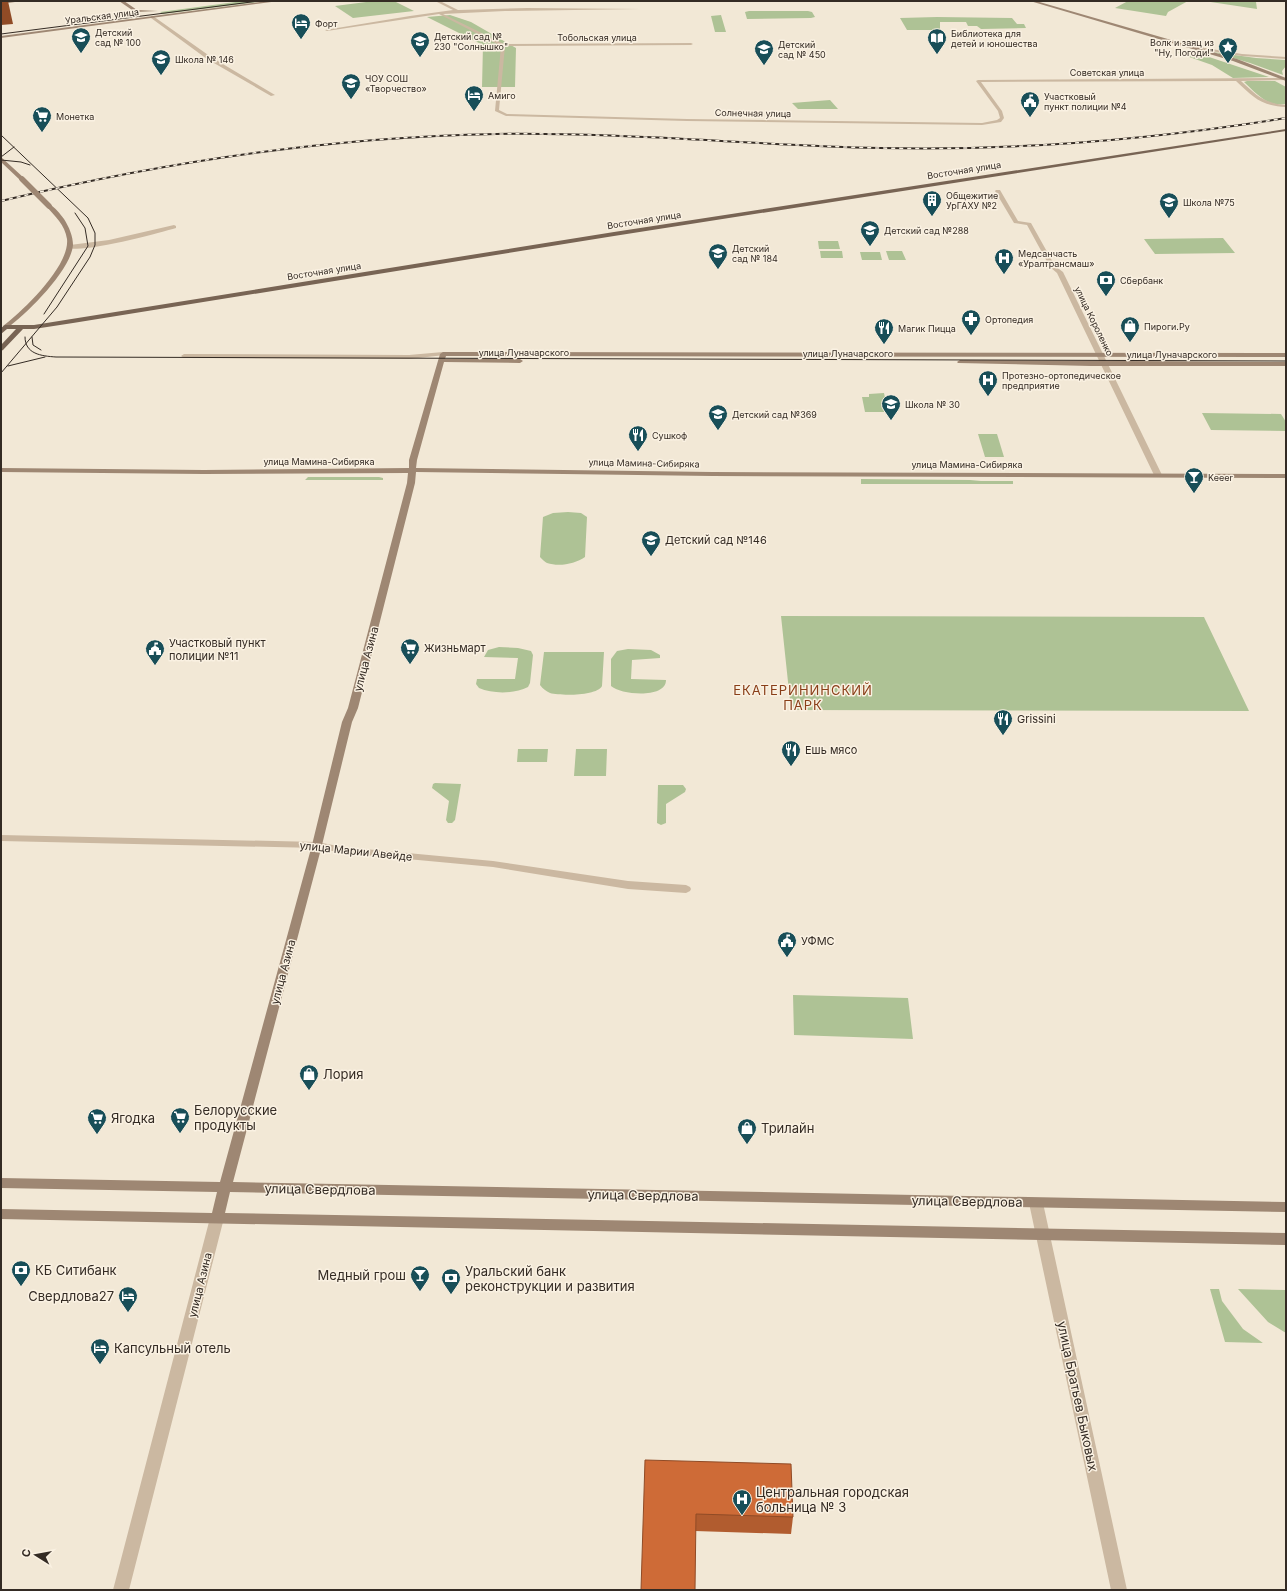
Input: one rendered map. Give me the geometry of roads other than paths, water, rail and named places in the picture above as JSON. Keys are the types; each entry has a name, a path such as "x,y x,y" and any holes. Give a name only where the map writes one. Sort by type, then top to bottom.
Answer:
{"main road":[{"path":"1,3 15,1"},
{"name":"Уральская улица","path":"121,1 130,8 144,12 160,10"},
{"path":"189,7 237,1"},
{"name":"Уральская улица","path":"1,37 277,1"},
{"name":"Советская улица","path":"1032,1 1256,67 1285,79"},
{"name":"Восточная улица","path":"3,330 73,321 568,241 1286,130"},
{"path":"1,159 62,218 70,237 70,247 55,276 28,308 3,330"},
{"path":"1,349 20,328 28,308"},
{"name":"улица Луначарского","path":"442,357 1101,354 1286,355"},
{"name":"улица Луначарского","path":"442,357 1105,364 1286,364"},
{"name":"улица Азина","path":"217,1218 317,844 347,722 353,708 410,490 413,460 417,442 442,357"},
{"name":"улица Мамина-Сибиряка","path":"1,470 204,472 412,470 712,474 1286,476"},
{"name":"улица Свердлова","path":"1,1182 1286,1207"},
{"path":"1,1214 1286,1239"}],"street":[{"path":"437,1 459,12"},
{"path":"327,30 378,23 392,18 459,12 639,9"},
{"path":"441,14 503,45"},
{"path":"152,17 209,58 273,95"},
{"name":"Тобольская улица","path":"503,45 691,44"},
{"name":"Солнечная улица","path":"503,45 497,111 506,114 683,120 982,124 999,121"},
{"path":"1184,45 1242,55 1286,58"},
{"path":"1237,79 1263,103 1286,106"},
{"name":"Советская улица","path":"999,121 1002,118 1000,111 978,81 1285,79"},
{"name":"улица Короленко","path":"998,191 1016,222 1029,224 1053,267 1060,272 1101,354 1158,475"},
{"path":"70,247 104,244 174,227"},
{"name":"улица Луначарского","path":"184,356 442,357"},
{"name":"улица Марии Авейде","path":"1,838 317,844 350,851 493,864 628,885 686,889"},
{"name":"улица Братьев Быковых","path":"1036,1203 1119,1590"},
{"name":"улица Азина","path":"121,1590 217,1218"}],"tram line":[{"path":"1,34 259,1"},
{"path":"1,135 14,147"},
{"path":"1,157 14,147"},
{"path":"14,147 88,218 95,233 95,245 90,257 57,307 26,343"},
{"path":"1,160 21,162 30,165"},
{"path":"44,314 88,246 85,228 75,213"},
{"path":"25,337 26,343"},
{"path":"32,337 33,345 41,350"},
{"path":"1,373 26,343"},
{"path":"26,343 31,351 35,353 56,357 1286,361"},
{"path":"8,366 45,357"}],"railway":[{"path":"1,201 123,174 185,163 309,146 371,140 433,136 544,134 879,148 981,148 1032,146 1134,138 1235,126 1286,118"}],"place":[{"name":"Форт","path":"301,40"},
{"name":"Детский сад № 100","path":"81,54"},
{"name":"Библиотека для детей и юношества","path":"937,55"},
{"name":"Детский сад № 230 \"Солнышко\"","path":"420,58"},
{"name":"Волк и заяц из \"Ну, Погоди!\"","path":"1228,64"},
{"name":"Детский сад № 450","path":"764,66"},
{"name":"Школа № 146","path":"161,76"},
{"name":"ЧОУ СОШ «Творчество»","path":"351,100"},
{"name":"Амиго","path":"474,112"},
{"name":"Участковый пункт полиции №4","path":"1030,118"},
{"name":"Монетка","path":"42,133"},
{"name":"Общежитие УрГАХУ №2","path":"932,217"},
{"name":"Школа №75","path":"1169,219"},
{"name":"Детский сад №288","path":"870,247"},
{"name":"Детский сад № 184","path":"718,270"},
{"name":"Медсанчасть «Уралтрансмаш»","path":"1004,275"},
{"name":"Сбербанк","path":"1106,297"},
{"name":"Ортопедия","path":"971,336"},
{"name":"Пироги.Ру","path":"1130,343"},
{"name":"Магик Пицца","path":"884,345"},
{"name":"Протезно-ортопедическое предприятие","path":"988,397"},
{"name":"Школа № 30","path":"891,421"},
{"name":"Детский сад №369","path":"718,431"},
{"name":"Сушкоф","path":"638,452"},
{"name":"Keeer","path":"1194,494"},
{"name":"Детский сад №146","path":"651,557"},
{"name":"Жизньмарт","path":"410,665"},
{"name":"Участковый пункт полиции №11","path":"155,666"},
{"name":"Grissini","path":"1003,736"},
{"name":"Ешь мясо","path":"791,767"},
{"name":"УФМС","path":"787,958"},
{"name":"Лория","path":"309,1091"},
{"name":"Белорусские продукты","path":"180,1134"},
{"name":"Ягодка","path":"97,1135"},
{"name":"Трилайн","path":"747,1145"},
{"name":"КБ Ситибанк","path":"21,1287"},
{"name":"Медный грош","path":"420,1292"},
{"name":"Уральский банк реконструкции и развития","path":"451,1295"},
{"name":"Свердлова27","path":"128,1313"},
{"name":"Капсульный отель","path":"100,1365"},
{"name":"Центральная городская больница № 3","path":"742,1516"}],"district":[{"name":"ЕКАТЕРИНИНСКИЙ ПАРК","path":"803,698"}]}
